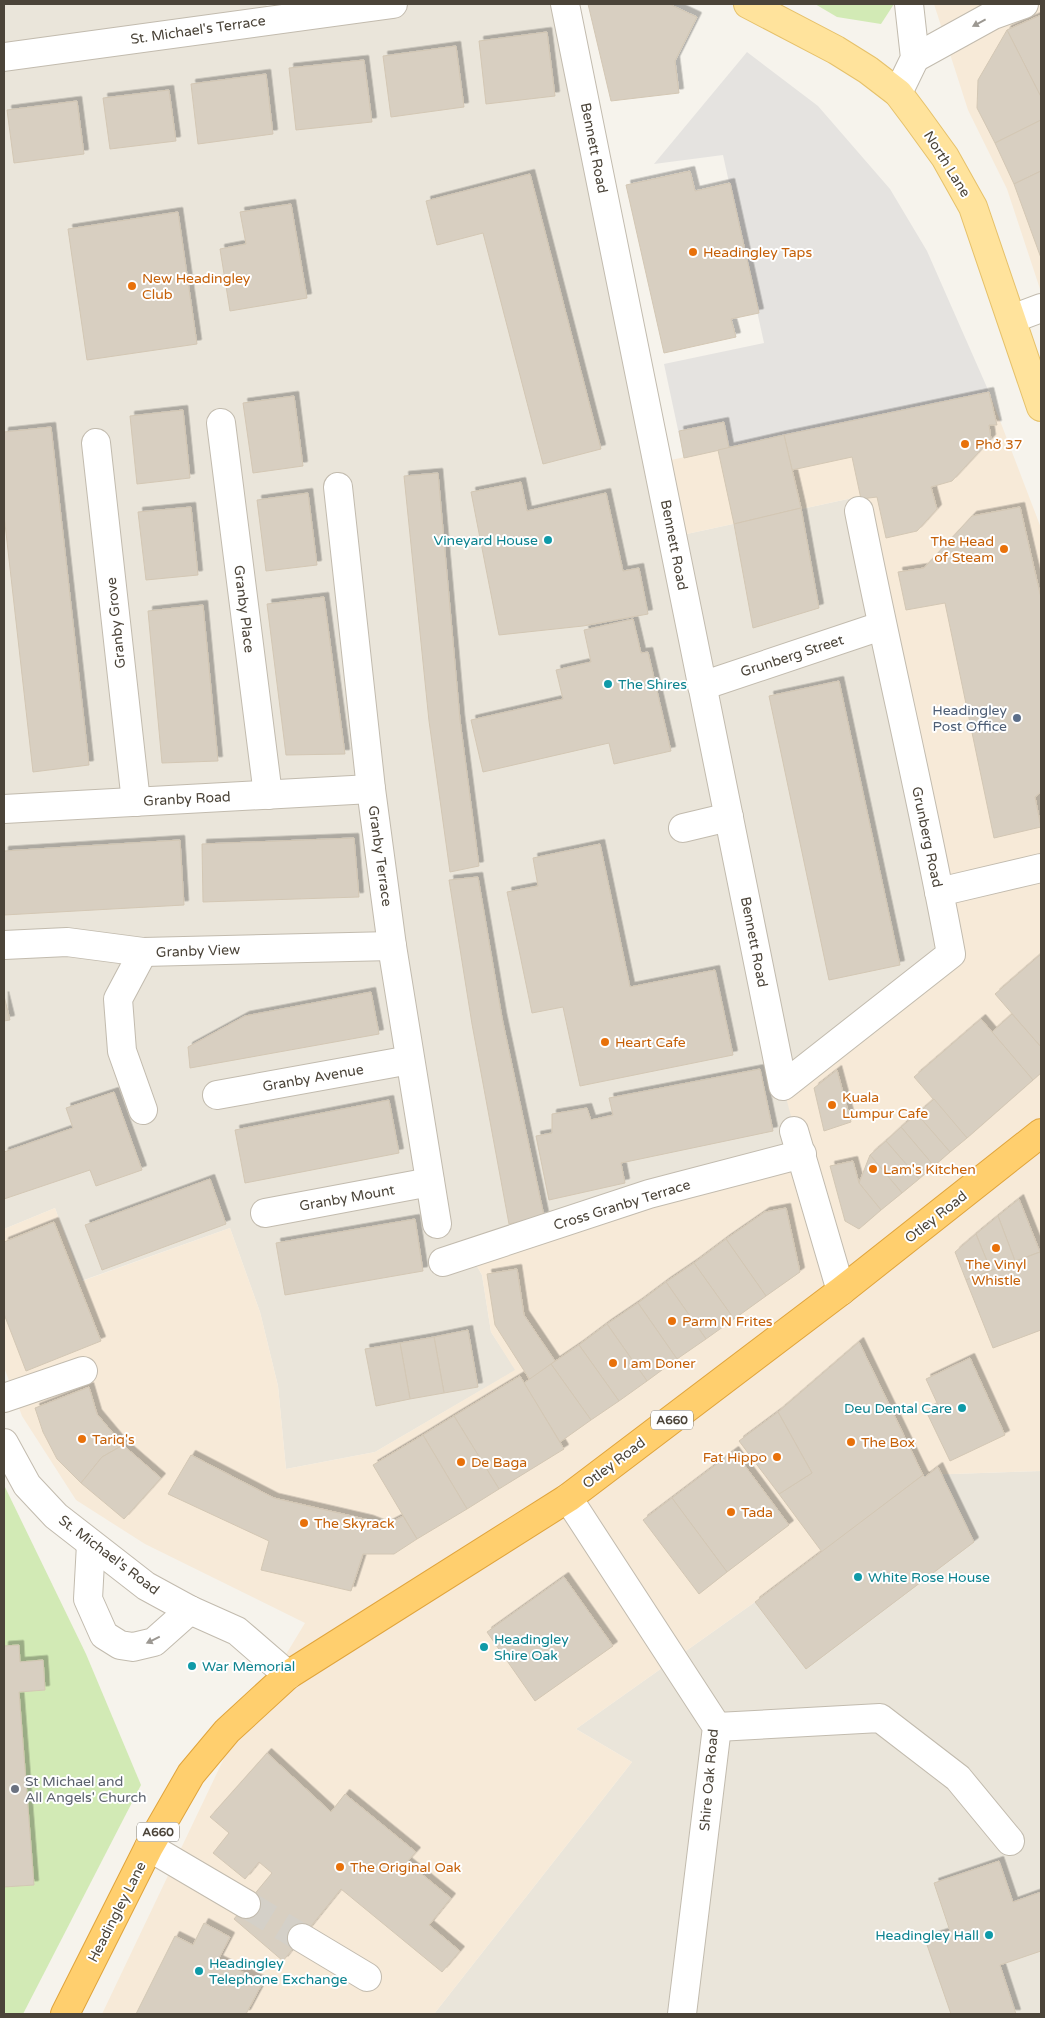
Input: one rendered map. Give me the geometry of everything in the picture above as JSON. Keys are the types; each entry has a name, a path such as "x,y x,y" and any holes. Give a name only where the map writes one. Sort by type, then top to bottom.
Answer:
{"highway":[{"name":"Otley Road","path":"288,1675 568,1498 1040,1138"},
{"name":"Headingley Lane","path":"65,2014 149,1847 191,1774 227,1732 288,1675"}],"main road":[{"name":"North Lane","path":"748,4 836,50 868,70 898,93 945,157 973,207 1041,407"}],"street":[{"name":"St. Michael's Terrace","path":"4,57 393,4"},
{"name":"Bennett Road","path":"565,4 783,1086"},
{"path":"898,93 915,58 909,4"},
{"path":"915,58 994,15 1024,4"},
{"path":"1012,319 1041,308"},
{"name":"Granby Place","path":"221,423 268,795"},
{"name":"Granby Grove","path":"96,443 136,802"},
{"name":"Granby Terrace","path":"338,487 371,789 392,946 441,1252"},
{"name":"Grunberg Road","path":"783,1086 951,954 940,892 881,626 859,511"},
{"name":"Grunberg Street","path":"702,686 881,626"},
{"name":"Granby Road","path":"4,809 371,789"},
{"path":"683,828 729,817"},
{"path":"940,892 1041,868"},
{"name":"Granby View","path":"4,946 67,942 143,952 392,946"},
{"path":"143,952 118,999 122,1051 143,1110"},
{"name":"Granby Avenue","path":"217,1095 410,1060"},
{"name":"Cross Granby Terrace","path":"441,1252 650,1194 798,1143 814,1204 841,1291"},
{"name":"Granby Mount","path":"264,1213 430,1182"},
{"path":"4,1398 83,1371"},
{"name":"St. Michael's Road","path":"4,1443 28,1485 56,1516 146,1586 190,1610 237,1631 288,1675"},
{"name":"Shire Oak Road","path":"568,1498 717,1727 682,2014"},
{"path":"91,1544 88,1599 104,1635 120,1645 133,1647 154,1642 190,1610"},
{"path":"717,1727 880,1718 958,1778 1010,1841"},
{"path":"149,1847 246,1904"},
{"path":"302,1938 367,1977"}],"shaded area":[{"path":"4,4 265,4 280,19 393,4 565,4 673,537 857,497 951,954 802,1154 470,1254 482,1275 491,1332 516,1370 375,1452 286,1469 278,1386 260,1312 230,1228 81,1281 55,1208 4,1229"},
{"path":"934,4 1041,4 1041,292 1007,189 968,110"},
{"path":"747,52 818,106 890,189 927,251 989,392 684,458 664,364 764,343 723,155 654,164"},
{"path":"989,392 1041,528 1041,1471 923,1475 755,1602 576,1729 632,1762 434,2014 102,2014 227,1752 305,1623 145,1544 76,1500 22,1416 4,1367 4,1229 55,1208 82,1281 230,1228 260,1312 278,1386 286,1469 375,1452 515,1370 491,1332 482,1275 470,1254 801,1154 783,1086 951,954 857,497 673,537 657,463"},
{"path":"1041,1471 1041,2014 434,2014 632,1762 576,1729 755,1602 923,1475"}],"green space":[{"path":"815,4 894,4 881,24 837,17"},
{"path":"4,1485 86,1654 141,1785 23,2014 4,2014"}],"building":[{"path":"588,4 669,4 697,17 675,61 679,93 611,101"},
{"path":"1041,15 1041,97 1007,30"},
{"path":"1007,30 1041,97 1041,120 995,143 977,108 978,80"},
{"path":"547,32 555,96 486,104 479,41"},
{"path":"456,46 464,107 391,117 383,56"},
{"path":"364,60 372,122 296,130 289,68"},
{"path":"266,74 273,134 198,144 191,84"},
{"path":"169,90 176,141 110,149 103,98"},
{"path":"77,101 84,154 14,163 7,110"},
{"path":"1041,120 1041,171 1014,184 995,143"},
{"name":"Headingley Taps","path":"690,171 695,191 730,183 759,313 731,319 736,337 664,353 626,185"},
{"path":"1041,171 1041,258 1014,184"},
{"path":"530,174 601,449 543,464 483,233 437,245 426,201"},
{"path":"291,204 307,298 230,311 220,249 246,244 240,212"},
{"name":"New Headingley Club","path":"178,212 197,344 87,360 68,229"},
{"path":"989,392 997,425 989,425 991,439 952,481 931,487 937,509 917,531 886,538 877,497 861,499 852,457 792,470 784,435"},
{"path":"294,396 303,466 253,473 243,403"},
{"path":"183,410 190,478 137,484 130,416"},
{"path":"724,422 729,448 684,458 679,431"},
{"path":"51,427 89,765 33,772 4,515 4,432"},
{"path":"784,435 801,508 734,524 718,450"},
{"path":"438,473 460,720 479,866 450,872 429,721 404,476"},
{"name":"Vineyard House","path":"521,482 527,511 606,493 623,571 639,568 648,614 583,626 499,635 471,492"},
{"path":"308,493 317,565 266,571 257,500"},
{"path":"191,507 198,575 146,580 138,512"},
{"path":"1020,507 1041,598 1041,792 1035,797 1041,827 994,838 945,603 906,610 898,572 924,568 972,516"},
{"path":"801,508 819,608 753,628 734,524"},
{"path":"324,597 345,754 286,755 267,604"},
{"path":"203,605 218,761 162,763 148,611"},
{"name":"The Shires","path":"633,619 641,653 648,652 671,751 614,764 609,743 483,772 471,720 563,699 556,670 591,662 584,630"},
{"path":"839,681 900,965 829,980 769,696"},
{"path":"354,838 359,897 203,902 202,844"},
{"path":"180,840 184,905 4,915 4,851"},
{"path":"600,844 630,987 715,970 733,1055 580,1086 563,1007 532,1013 507,892 538,886 533,858"},
{"path":"478,877 502,1018 544,1216 509,1224 472,1024 449,880"},
{"path":"1041,954 1041,1047 995,994"},
{"path":"371,992 379,1034 190,1068 188,1047 245,1016"},
{"path":"4,996 10,1020 4,1021"},
{"path":"1012,1014 1041,1047 1041,1073 1033,1080 992,1032"},
{"path":"981,1019 1033,1080 967,1138 914,1077"},
{"path":"760,1069 773,1131 621,1163 625,1183 549,1200 536,1136 552,1133 552,1114 587,1108 591,1120 613,1115 609,1098"},
{"name":"Kuala Lumpur Cafe","path":"837,1070 851,1122 824,1131 814,1088"},
{"path":"114,1092 142,1170 96,1186 90,1170 4,1199 4,1152 73,1128 66,1108"},
{"path":"934,1099 967,1138 950,1152 917,1114"},
{"path":"389,1100 399,1153 245,1183 235,1130"},
{"path":"917,1114 950,1152 934,1166 901,1127"},
{"path":"901,1127 934,1166 919,1179 886,1141"},
{"path":"886,1141 919,1179 902,1193 870,1155"},
{"name":"Lam's Kitchen","path":"870,1155 902,1193 881,1210 859,1183"},
{"path":"853,1161 859,1183 881,1210 859,1229 845,1221 830,1166"},
{"path":"210,1179 226,1224 102,1270 85,1225"},
{"path":"1019,1199 1040,1252 1015,1261 998,1216"},
{"path":"786,1208 800,1272 766,1296 726,1239 765,1212"},
{"name":"The Vinyl Whistle","path":"998,1216 1015,1261 991,1271 976,1234"},
{"path":"415,1219 423,1271 285,1295 276,1243"},
{"path":"54,1222 101,1341 26,1371 4,1314 4,1242"},
{"path":"976,1234 991,1271 966,1280 955,1252"},
{"path":"726,1239 766,1296 734,1319 694,1263"},
{"path":"1040,1252 1041,1330 993,1348 966,1280"},
{"path":"694,1263 734,1319 706,1339 666,1282"},
{"path":"517,1269 524,1315 555,1361 530,1380 495,1325 487,1274"},
{"name":"Parm N Frites","path":"666,1282 706,1339 677,1359 638,1303"},
{"path":"638,1303 677,1359 647,1381 607,1324"},
{"name":"I am Doner","path":"607,1324 647,1381 619,1401 579,1345"},
{"path":"468,1330 478,1387 444,1393 434,1337"},
{"path":"434,1337 444,1393 410,1399 400,1343"},
{"name":"The Box","path":"859,1342 923,1475 822,1552 779,1494 812,1473 778,1412"},
{"path":"400,1343 410,1399 376,1406 365,1349"},
{"path":"579,1345 619,1401 591,1420 551,1364"},
{"name":"Deu Dental Care","path":"970,1358 1005,1435 950,1461 926,1411 938,1405 926,1379"},
{"path":"551,1364 591,1420 560,1442 524,1383"},
{"path":"520,1376 564,1449 499,1489 454,1416"},
{"name":"Tariq's","path":"89,1387 97,1414 123,1445 102,1457 81,1483 57,1459 43,1432 35,1408"},
{"name":"Fat Hippo","path":"778,1412 812,1473 779,1494 739,1441"},
{"name":"De Baga","path":"454,1416 499,1489 467,1509 423,1435"},
{"path":"423,1435 467,1509 417,1539 373,1465"},
{"path":"123,1445 161,1478 124,1519 81,1483 102,1457"},
{"name":"Tada","path":"734,1451 789,1525 727,1572 672,1498"},
{"name":"The Skyrack","path":"191,1455 274,1498 369,1520 384,1526 403,1516 417,1539 394,1554 363,1554 351,1591 261,1570 269,1541 168,1494"},
{"name":"White Rose House","path":"938,1467 974,1542 806,1669 755,1602 923,1475 925,1477"},
{"path":"672,1498 727,1572 699,1594 643,1520"},
{"path":"564,1577 613,1646 535,1701 487,1632"},
{"name":"St Michael and All Angels' Church","path":"19,1645 20,1662 43,1660 44,1673 45,1690 19,1692 34,1885 4,1887 4,1646"},
{"name":"The Original Oak","path":"267,1753 331,1812 345,1794 416,1852 407,1862 451,1898 429,1925 460,1951 442,1972 341,1889 283,1961 234,1919 272,1873 259,1862 245,1879 213,1853 229,1833 210,1817"},
{"name":"Headingley Hall","path":"999,1861 1013,1902 1041,1892 1041,1951 1000,1965 1016,2014 951,2014 925,1939 950,1931 934,1883"},
{"name":"Headingley Telephone Exchange","path":"204,1923 230,1937 218,1960 263,1982 246,2014 136,2014 175,1936 193,1945"}],"tunnel":[{"path":"246,1904 302,1938"}],"place":[{"name":"Headingley Taps","path":"693,252"},
{"name":"New Headingley Club","path":"132,286"},
{"name":"Phở 37","path":"965,444"},
{"name":"Vineyard House","path":"548,540"},
{"name":"The Head of Steam","path":"1004,549"},
{"name":"The Shires","path":"608,684"},
{"name":"Headingley Post Office","path":"1017,718"},
{"name":"Heart Cafe","path":"605,1042"},
{"name":"Kuala Lumpur Cafe","path":"832,1105"},
{"name":"Lam's Kitchen","path":"873,1169"},
{"name":"The Vinyl Whistle","path":"996,1248"},
{"name":"Parm N Frites","path":"672,1321"},
{"name":"I am Doner","path":"613,1363"},
{"name":"Deu Dental Care","path":"962,1408"},
{"name":"Tariq's","path":"82,1439"},
{"name":"The Box","path":"851,1442"},
{"name":"Fat Hippo","path":"777,1457"},
{"name":"De Baga","path":"461,1462"},
{"name":"Tada","path":"731,1512"},
{"name":"The Skyrack","path":"304,1523"},
{"name":"White Rose House","path":"858,1577"},
{"name":"Headingley Shire Oak","path":"484,1647"},
{"name":"War Memorial","path":"192,1666"},
{"name":"St Michael and All Angels' Church","path":"15,1789"},
{"name":"The Original Oak","path":"340,1867"},
{"name":"Headingley Hall","path":"989,1935"},
{"name":"Headingley Telephone Exchange","path":"199,1971"}]}
